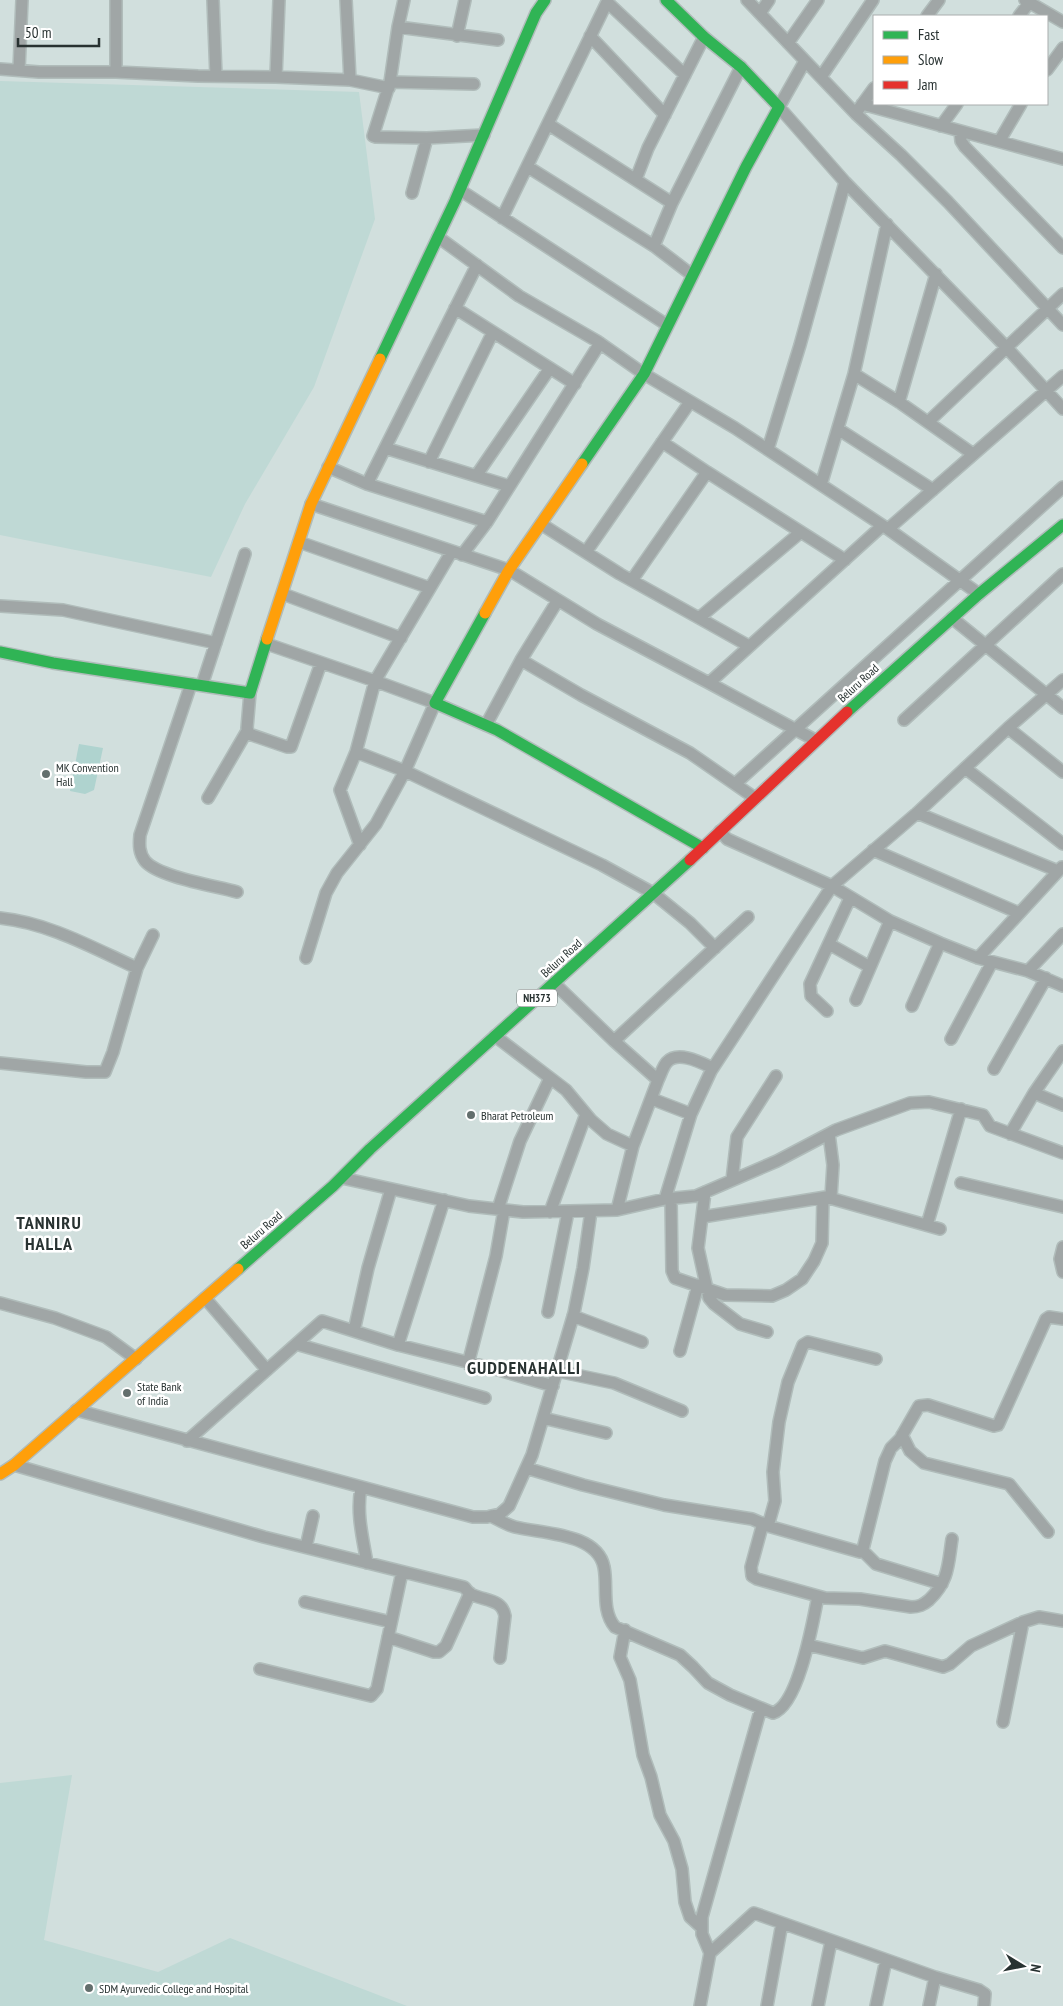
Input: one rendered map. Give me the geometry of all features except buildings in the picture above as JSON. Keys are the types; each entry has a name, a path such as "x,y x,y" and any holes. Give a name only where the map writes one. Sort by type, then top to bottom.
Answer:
{"main road":[{"path":"0,652 53,664 250,693 311,504 460,190 536,13 545,0"},
{"path":"666,0 704,37 741,67 779,107 746,167 644,374 509,570 435,703 486,725 662,823 703,848"},
{"name":"Beluru Road","path":"0,1484 8,1470 342,1178 370,1149 703,848 815,740 952,618 1063,525"}],"street":[{"path":"20,70 22,0"},
{"path":"116,0 116,72"},
{"path":"214,0 216,76"},
{"path":"276,77 279,0"},
{"path":"346,0 350,80"},
{"path":"404,0 398,27 390,85 374,137 427,138 484,135"},
{"path":"457,36 465,0"},
{"path":"747,0 821,77 859,109 1063,325"},
{"path":"760,13 769,0"},
{"path":"788,43 818,0"},
{"path":"821,77 873,0"},
{"path":"928,15 939,0"},
{"path":"502,218 608,1 685,75"},
{"path":"1020,15 1027,1 1063,22"},
{"path":"398,27 498,40"},
{"path":"590,36 665,115"},
{"path":"636,179 648,148 704,37"},
{"path":"1048,69 1063,48"},
{"path":"805,61 779,107 846,182 1007,348 1063,409"},
{"path":"654,246 672,203 741,67"},
{"path":"0,69 350,80 390,85 474,84"},
{"path":"859,109 873,89"},
{"path":"941,126 956,105"},
{"path":"1000,140 1020,105"},
{"path":"859,109 1000,140 1061,161"},
{"path":"548,124 672,203"},
{"path":"960,131 961,140 965,147 1063,248"},
{"path":"412,193 427,138"},
{"path":"528,167 654,246 692,275"},
{"path":"768,450 800,346 846,182"},
{"path":"460,190 668,324"},
{"path":"821,485 854,374 887,224"},
{"path":"438,237 518,296 600,343 644,374 768,450 980,594"},
{"path":"367,484 477,265"},
{"path":"899,402 936,274"},
{"path":"928,422 1063,294"},
{"path":"455,308 574,384"},
{"path":"429,462 493,332"},
{"path":"360,845 340,790 356,752 375,682 430,588 457,553 487,522 600,343"},
{"path":"476,476 550,368"},
{"path":"854,374 899,402 974,454"},
{"path":"709,683 845,560 933,490 1063,376"},
{"path":"586,552 690,402"},
{"path":"838,429 933,490"},
{"path":"662,442 845,560"},
{"path":"385,448 510,486"},
{"path":"328,467 367,484 487,522"},
{"path":"632,580 707,472"},
{"path":"735,784 1063,487"},
{"path":"311,504 509,570 597,624 815,740"},
{"path":"541,524 632,580 749,646"},
{"path":"699,618 801,532"},
{"path":"299,542 430,588"},
{"path":"237,892 157,870 146,861 139,850 140,835 196,684 216,643 245,554"},
{"path":"904,720 1063,574"},
{"path":"283,594 401,638"},
{"path":"486,725 521,660 558,600"},
{"path":"0,606 63,610 216,643"},
{"path":"952,618 1063,708"},
{"path":"267,644 435,703 405,772 376,824 337,873 326,893 306,958"},
{"path":"521,660 581,695 690,753 755,798"},
{"path":"247,731 249,734 287,748 291,747 321,663"},
{"path":"829,1134 833,1166 822,1243 814,1261 802,1279 786,1290 772,1296 725,1295 680,1281 673,1275 668,1199 691,1114 712,1068 832,886 917,813 1008,728 1063,680"},
{"path":"208,798 247,731 250,693"},
{"path":"1008,728 1063,772"},
{"path":"356,752 405,772 602,864 653,893 690,923 715,948"},
{"path":"966,768 1063,844"},
{"path":"917,813 1060,869 978,958"},
{"path":"720,831 728,840 832,886 890,921 978,958 1028,971 1063,986"},
{"path":"873,850 931,877 1019,912"},
{"path":"827,1012 810,996 810,984 850,898"},
{"path":"614,1041 748,917"},
{"path":"0,918 25,921 43,926 137,968"},
{"path":"856,1000 890,921"},
{"path":"0,1063 86,1072 105,1072 113,1052 137,968 153,935"},
{"path":"1028,971 1062,937"},
{"path":"912,1006 940,943"},
{"path":"829,944 870,967"},
{"path":"951,1039 992,962"},
{"path":"994,1069 1046,978"},
{"path":"554,983 658,1080"},
{"path":"495,1036 566,1090 606,1134 633,1146"},
{"path":"1010,1134 1034,1093 1063,1051"},
{"path":"617,1210 633,1146 666,1063 675,1058 694,1059 712,1068"},
{"path":"732,1180 737,1136 776,1076"},
{"path":"468,1364 496,1256 501,1210 520,1141 550,1078"},
{"path":"1034,1093 1063,1105"},
{"path":"652,1099 691,1114"},
{"path":"342,1178 501,1210 523,1212 617,1210 668,1199 696,1196 777,1161 829,1134 910,1103 929,1102 984,1115 990,1126 1063,1153"},
{"path":"927,1225 961,1109"},
{"path":"550,1212 586,1114"},
{"path":"961,1183 1063,1207"},
{"path":"354,1331 368,1268 391,1189"},
{"path":"680,1351 702,1287 698,1248 705,1192"},
{"path":"702,1217 827,1198 940,1229"},
{"path":"398,1346 444,1200"},
{"path":"76,1410 473,1518 500,1514 509,1506 526,1468 553,1386 573,1316 583,1268 591,1211"},
{"path":"548,1312 568,1212"},
{"path":"1063,1247 1060,1259 1063,1272"},
{"path":"702,1287 714,1304 740,1324 767,1332"},
{"path":"205,1298 267,1370"},
{"path":"0,1303 55,1318 106,1337 136,1359"},
{"path":"573,1316 642,1342"},
{"path":"862,1550 885,1461 891,1448 902,1435 919,1406 922,1404 998,1425 1046,1319 1048,1317 1063,1319"},
{"path":"187,1441 322,1321 398,1346 499,1370 553,1386"},
{"path":"876,1359 808,1342 803,1345 788,1382 779,1422 773,1472 775,1501 751,1567 752,1576 825,1598 860,1599 918,1607 936,1593 942,1584 952,1539"},
{"path":"296,1344 485,1398"},
{"path":"557,1371 614,1383 682,1411"},
{"path":"543,1418 606,1433"},
{"path":"902,1435 910,1451 924,1463 1009,1484 1048,1532"},
{"path":"526,1468 583,1485 664,1505 752,1519 765,1525 856,1552 862,1550"},
{"path":"8,1470 464,1587 470,1593 498,1603 504,1610 500,1658"},
{"path":"361,1488 359,1499 362,1532 368,1563"},
{"path":"306,1547 313,1516"},
{"path":"491,1516 512,1527 583,1541 594,1548 602,1559 606,1574 607,1611 615,1627 680,1655 708,1683 760,1708 773,1712 777,1711 784,1704 803,1667 818,1596"},
{"path":"862,1550 876,1564 942,1584"},
{"path":"260,1669 371,1696 377,1690 402,1572"},
{"path":"388,1637 439,1652 446,1646 470,1593"},
{"path":"305,1602 391,1622"},
{"path":"808,1645 863,1658 884,1651 943,1667 950,1664 971,1646 1022,1622 1039,1617 1063,1621"},
{"path":"1002,1722 1022,1622"},
{"path":"625,1630 620,1657 630,1680 643,1755 651,1777 660,1815 674,1841 682,1869 687,1910 693,1921 701,1927"},
{"path":"700,2006 710,1953 701,1927 708,1891 724,1841 760,1708"},
{"path":"710,1953 754,1913 934,1977 983,1992 984,2006"},
{"path":"767,2006 782,1922"},
{"path":"818,2006 831,1941"},
{"path":"876,2006 886,1960"},
{"path":"929,2006 934,1977"}],"shaded area":[{"path":"0,81 359,92 375,219 314,387 245,504 211,577 0,535"},
{"path":"79,744 103,748 94,790 85,794 70,791"},
{"path":"72,1775 44,1940 158,1972 230,1938 407,2006 0,2006 0,1783"}],"traffic: fast":[{"path":"380,359 455,201 536,13 545,0"},
{"path":"582,464 644,374 746,167 779,107 741,67 704,37 666,0"},
{"path":"847,712 979,594 1063,525"},
{"path":"485,613 435,703 497,730 703,848"},
{"path":"0,652 53,663 250,693 267,639"},
{"path":"238,1269 333,1186 370,1149 690,860"}],"traffic: slow":[{"path":"267,639 311,504 380,359"},
{"path":"485,613 509,570 582,464"},
{"path":"0,1474 14,1465 238,1269"}],"traffic: jam":[{"path":"690,860 847,712"}],"place":[{"name":"MK Convention Hall","path":"46,774"},
{"name":"Bharat Petroleum","path":"471,1115"},
{"name":"State Bank of India","path":"127,1393"},
{"name":"SDM Ayurvedic College and Hospital","path":"89,1988"}],"district":[{"name":"TANNIRU HALLA","path":"49,1232"},
{"name":"GUDDENAHALLI","path":"524,1367"}]}
